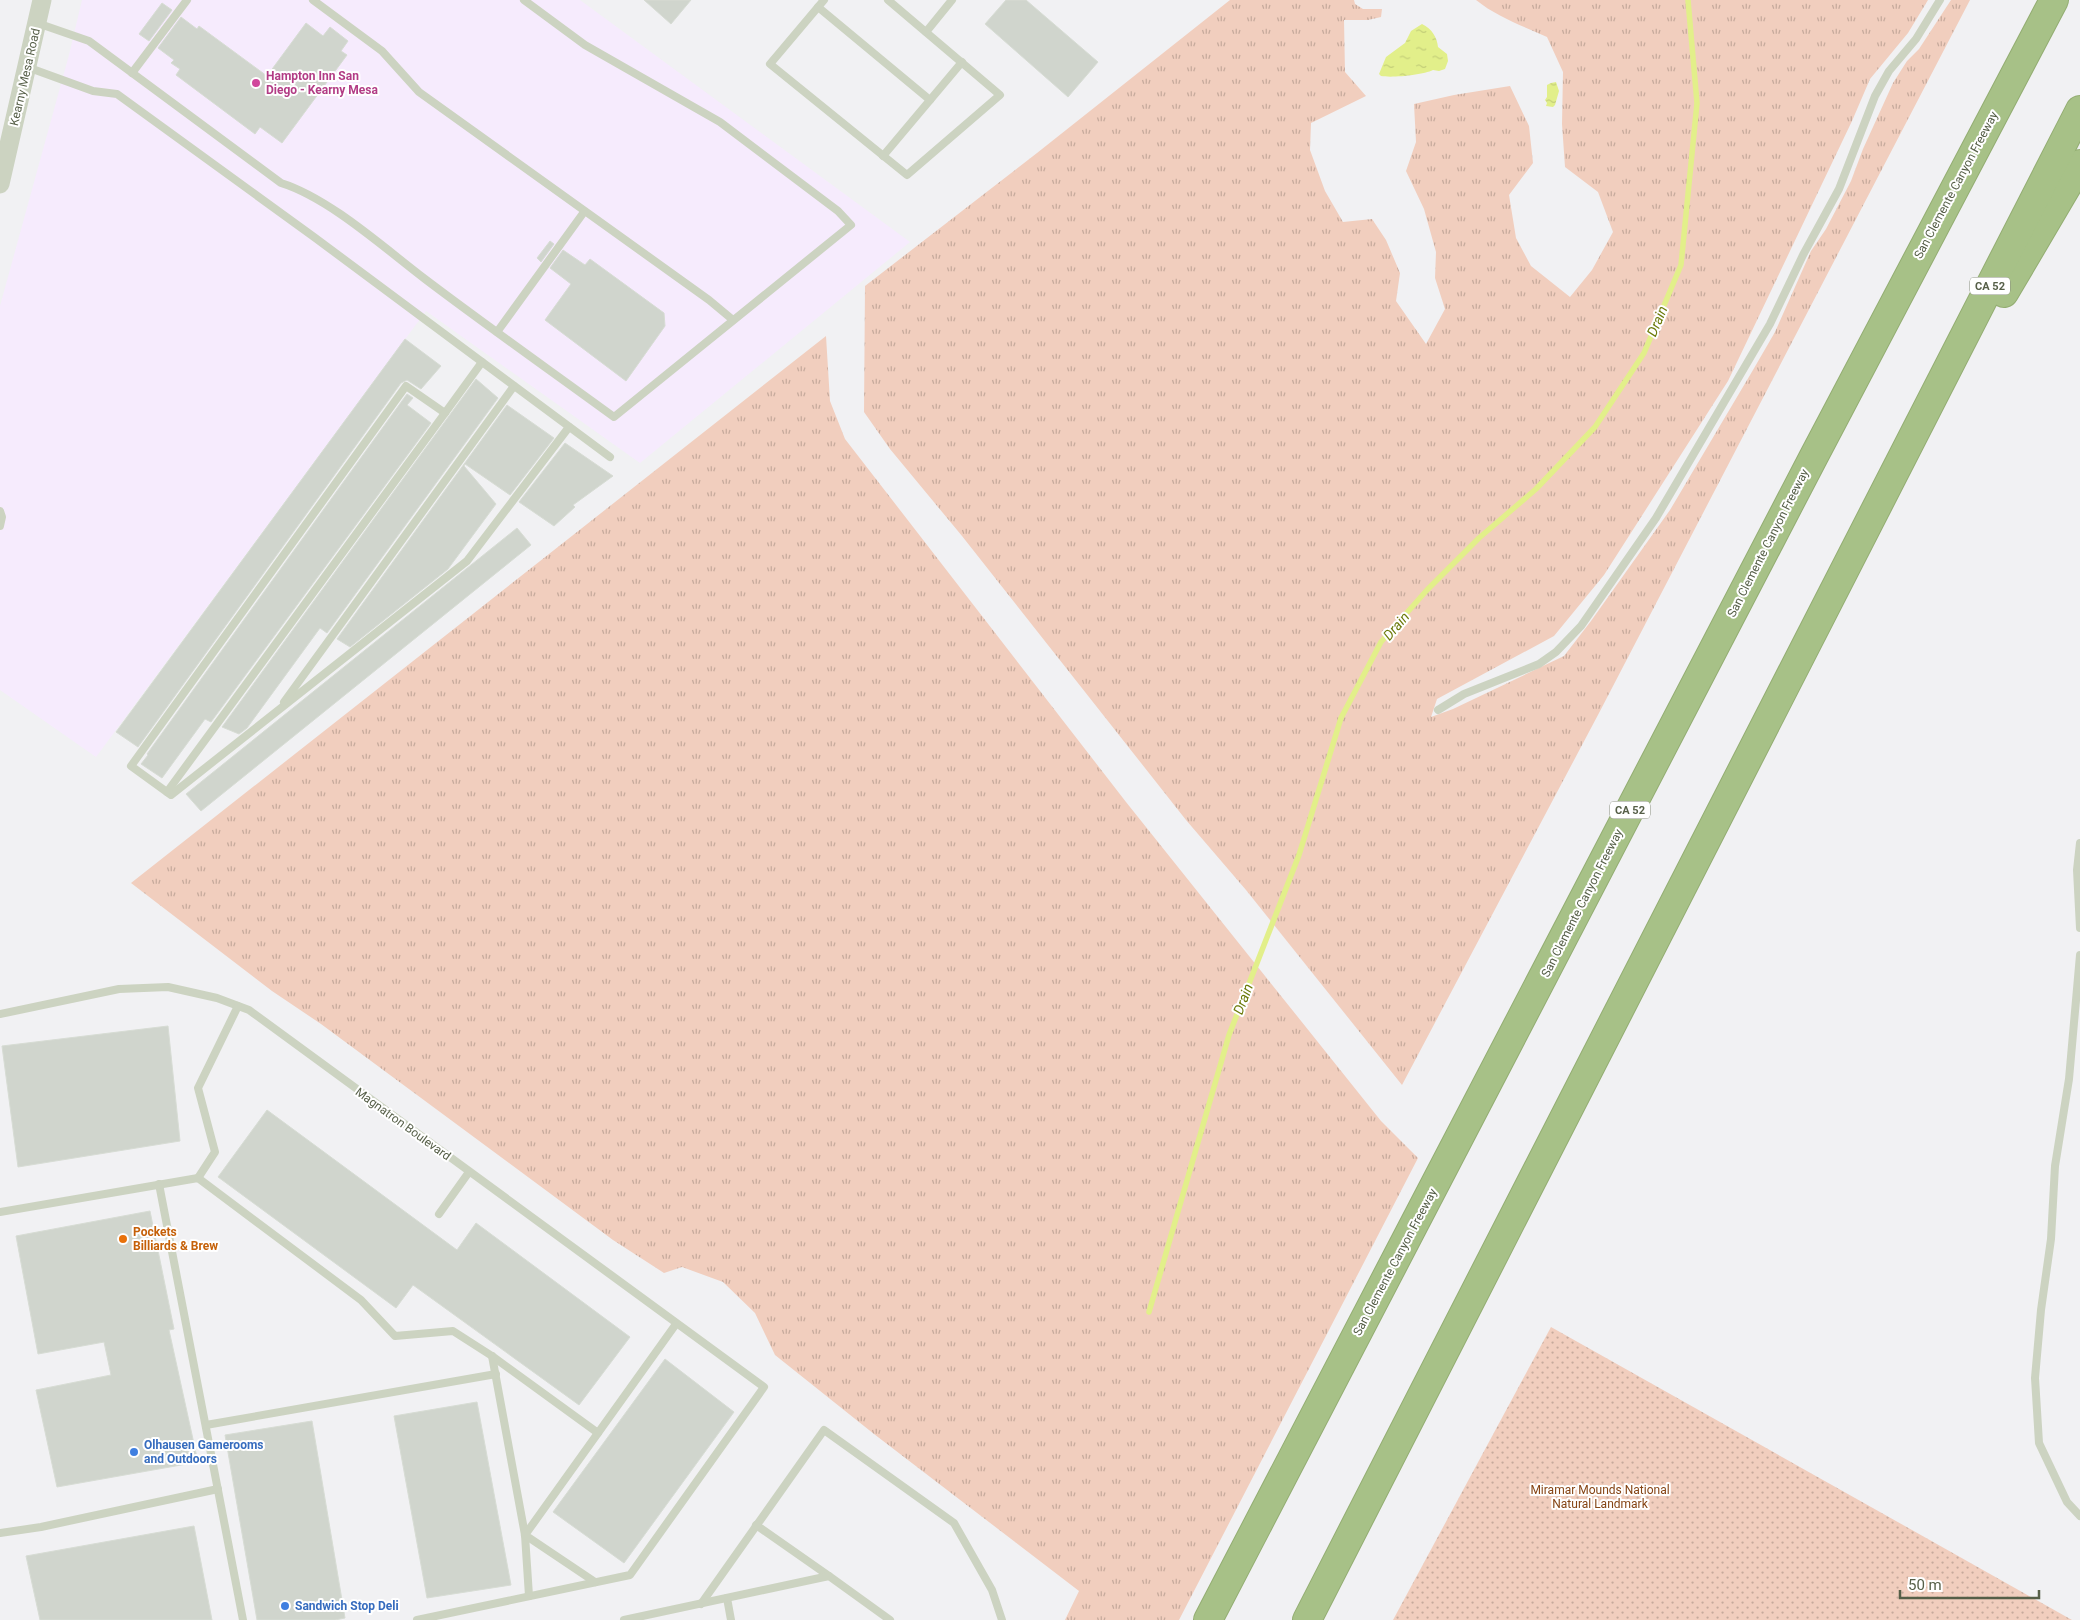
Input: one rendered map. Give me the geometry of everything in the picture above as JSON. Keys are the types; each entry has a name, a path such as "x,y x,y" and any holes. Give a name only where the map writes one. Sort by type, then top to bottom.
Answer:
{"highway":[{"name":"San Clemente Canyon Freeway","path":"1208,1620 1814,456 2054,0"},
{"name":"CA 52","path":"1307,1620 2080,110"},
{"path":"1900,463 2032,249 2080,164"}],"street":[{"name":"Kearny Mesa Road","path":"0,184 42,0"}],"lane":[{"path":"132,73 187,0"},
{"path":"313,0 382,51 419,92 709,300 733,320"},
{"path":"37,23 89,41 280,183 298,188 333,209 614,417 851,225 838,211 720,122 585,45 524,0"},
{"path":"824,0 770,64 907,175 1000,95 888,0"},
{"path":"926,32 952,0"},
{"path":"1438,710 1464,694 1538,664 1556,652 1582,626 1656,518 1770,324 1803,255 1839,189 1875,96 1889,71 1916,39 1940,0"},
{"path":"818,7 930,100"},
{"path":"883,156 962,62"},
{"path":"27,67 93,91 117,94 314,237 610,457"},
{"path":"497,332 584,212"},
{"path":"167,792 482,362"},
{"path":"445,413 406,386 131,766 171,795 467,561 569,427"},
{"path":"278,710 514,386"},
{"path":"0,511 2,517 0,526"},
{"path":"2080,843 2077,870 2080,928"},
{"path":"2080,955 2069,1079 2055,1166 2051,1238 2041,1310 2035,1378 2039,1443 2067,1502 2080,1516"},
{"name":"Magnatron Boulevard","path":"0,1014 119,989 168,987 217,998 249,1010 764,1387 630,1575 595,1582"},
{"path":"198,1178 215,1152 198,1088 238,1006"},
{"path":"439,1214 469,1172"},
{"path":"0,1212 198,1178 361,1300 395,1336 453,1331 492,1356 598,1433"},
{"path":"159,1184 243,1620"},
{"path":"525,1536 676,1324"},
{"path":"492,1356 525,1536 529,1596"},
{"path":"206,1425 496,1374"},
{"path":"701,1604 824,1430 954,1523 992,1590 1002,1620"},
{"path":"0,1532 41,1527 218,1490"},
{"path":"756,1525 890,1620"},
{"path":"525,1536 595,1582"},
{"path":"624,1620 829,1576"},
{"path":"417,1620 595,1582"},
{"path":"727,1598 730,1620"},
{"path":"877,1611 879,1620"}],"shaded area":[{"path":"82,0 580,0 910,242 640,463 426,311 96,757 0,690 0,306 69,55"}],"green space":[{"path":"1230,0 1354,0 1355,4 1363,9 1382,9 1381,17 1368,20 1344,20 1345,72 1366,96 1311,123 1310,150 1325,191 1343,222 1372,219 1386,240 1400,273 1396,301 1426,344 1445,309 1435,278 1436,252 1424,209 1406,171 1416,142 1414,104 1510,86 1529,126 1533,163 1509,195 1516,238 1531,266 1570,297 1592,270 1613,232 1598,192 1565,167 1562,124 1563,72 1547,37 1501,16 1476,0 1928,0 1908,33 1870,79 1852,121 1728,381 1604,575 1554,636 1437,699 1431,717 1453,709 1564,656 1591,621 1670,510 1775,332 1811,251 1826,229 1851,181 1863,149 1893,83 1907,61 1919,49 1951,0 1970,0 1599,713 1402,1085 1246,890 1186,820 962,536 890,449 864,412 865,286"},
{"path":"826,336 830,401 845,439 1126,802 1381,1121 1418,1158 1179,1620 1065,1620 1079,1591 874,1434 775,1355 755,1313 723,1282 682,1267 664,1273 613,1240 321,1024 272,991 131,883"},
{"name":"Miramar Mounds National Natural Landmark","path":"1551,1327 2072,1620 1393,1620"}],"water":[{"path":"1422,24 1431,31 1438,47 1447,54 1448,61 1445,69 1407,76 1381,76 1379,74 1386,57 1405,43 1411,31"},
{"path":"1556,82 1559,91 1553,107 1546,106 1545,100 1547,97 1547,85"}],"building":[{"path":"644,0 691,0 671,24"},
{"path":"1006,0 1026,0 1098,62 1068,97 985,24"},
{"path":"162,3 172,10 149,41 139,34"},
{"name":"Hampton Inn San Diego - Kearny Mesa","path":"181,17 197,29 199,26 267,76 306,23 323,36 330,27 348,41 341,51 347,55 282,143 260,127 255,134 176,75 180,69 171,63 174,60 158,48"},
{"path":"550,241 554,244 541,262 537,258"},
{"path":"563,250 585,265 590,259 664,313 665,326 626,381 545,320 571,284 550,268"},
{"path":"405,339 441,366 421,389 407,380 401,383 138,747 116,732"},
{"path":"476,379 498,398 327,633 320,628 247,728 239,734 222,727"},
{"path":"407,394 413,398 407,405 431,423 211,722 205,719 162,778 141,764 147,754"},
{"path":"507,405 554,438 510,495 465,464 464,466 496,504 448,569 350,647 337,639"},
{"path":"565,443 613,476 573,505 575,507 554,526 519,502"},
{"path":"517,528 531,545 201,811 186,794"},
{"path":"168,1026 180,1141 18,1167 2,1046"},
{"path":"267,1110 457,1250 476,1223 630,1337 579,1405 413,1285 396,1308 218,1177"},
{"path":"150,1211 174,1329 169,1330 198,1462 57,1487 36,1390 111,1375 104,1342 38,1354 16,1236"},
{"path":"665,1359 734,1412 624,1563 553,1512"},
{"path":"477,1402 511,1585 427,1598 394,1416"},
{"path":"312,1421 345,1618 335,1620 257,1620 225,1435"},
{"path":"194,1526 212,1620 40,1620 26,1556"}],"waterway":[{"name":"Drain","path":"1149,1312 1229,1035 1299,855 1341,718 1381,642 1427,590 1479,538 1536,489 1595,427 1644,353 1681,265 1697,103 1688,0"}],"place":[{"name":"Hampton Inn San Diego - Kearny Mesa","path":"256,83"},
{"name":"Pockets Billiards & Brew","path":"123,1239"},
{"name":"Olhausen Gamerooms and Outdoors","path":"134,1452"},
{"name":"Sandwich Stop Deli","path":"285,1606"}]}
